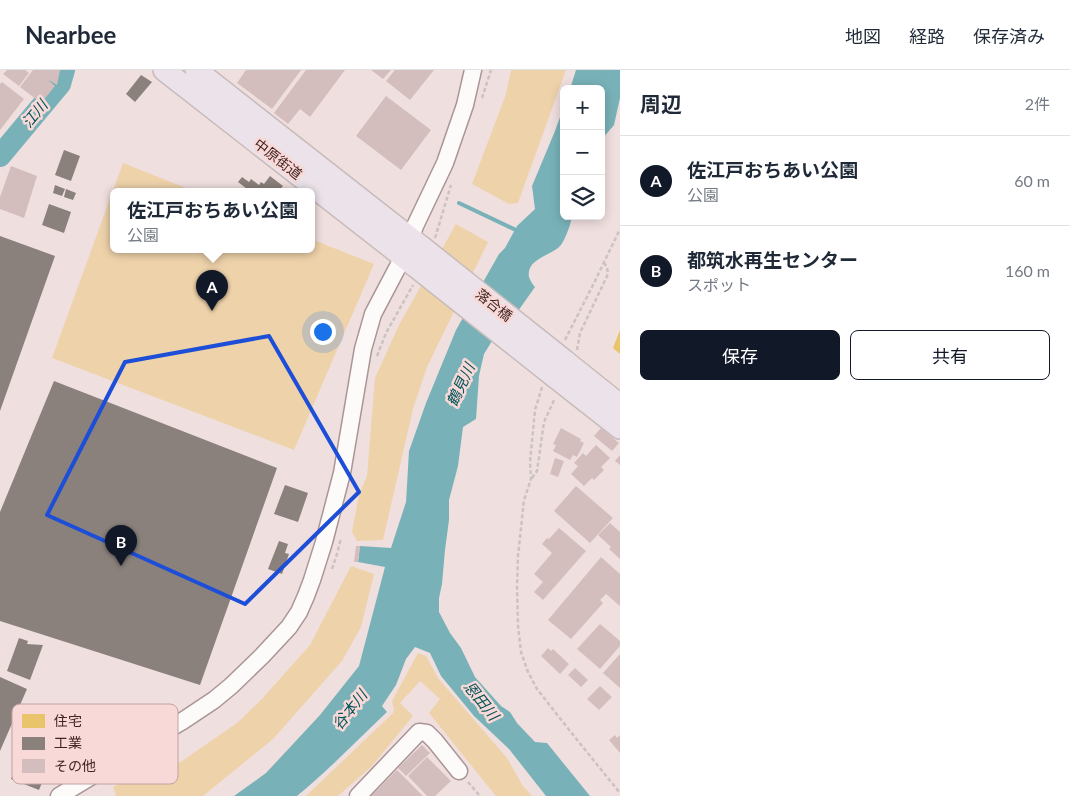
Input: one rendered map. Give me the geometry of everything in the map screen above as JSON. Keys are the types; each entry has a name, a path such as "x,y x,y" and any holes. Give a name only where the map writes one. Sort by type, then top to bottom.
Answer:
{"main road":[{"name":"中原街道","path":"164,70 417,254"},
{"name":"中原街道","path":"196,70 417,254"},
{"name":"落合橋","path":"417,254 560,369"},
{"path":"560,369 620,404"},
{"path":"560,369 620,428"}],"street":[{"path":"178,724 214,700 231,686 289,627 299,612 324,542 342,473 363,349 373,314 417,254 415,226 455,138 466,105 473,70"},
{"path":"358,796 419,732 427,733 459,771"},
{"path":"59,796 79,784"}],"path":[{"path":"479,106 491,70"},
{"path":"377,358 386,333 407,297 417,254 451,185"},
{"path":"620,229 560,369 544,422 537,471 531,479 524,500 516,587 521,652 528,672 537,689 620,793"},
{"path":"531,479 530,462 535,410 580,333 608,274 604,263"},
{"path":"331,570 338,554 341,537"},
{"path":"459,771 480,796"}],"highlighted area":[{"path":"269,336 359,492 245,604 47,515 125,362"}],"shaded area":[{"path":"511,70 566,70 518,203 509,204 472,184 506,94"},
{"path":"123,163 186,188 114,188"},
{"path":"110,199 110,253 315,253 315,241 374,264 294,450 52,358"},
{"path":"456,224 488,242 427,367 413,409 383,540 357,541 352,532 359,494 367,476 375,378 399,325"},
{"path":"351,566 374,574 361,627 342,661 273,739 203,796 116,796 113,787 118,784 178,784 178,763 237,723 261,700 310,645"},
{"path":"418,653 426,656 438,678 507,758 523,786 532,796 496,796 429,713 440,699 420,681 400,703 413,716 372,766 338,796 306,796 393,713 392,701"}],"water":[{"path":"576,70 620,70 620,98 614,125 605,136 605,85 571,85"},
{"path":"560,117 560,220 571,220 567,234 560,246 534,262 531,266 529,277 535,287 506,328 492,341 484,354 479,376 476,419 463,427 458,466 449,500 449,520 439,598 439,612 450,633 461,648 475,677 501,706 510,712 517,723 535,742 547,743 590,796 546,796 509,749 474,716 441,676 430,653 415,647 406,659 396,685 382,706 387,712 297,796 234,796 266,773 320,715 359,666 385,567 358,562 360,546 391,548 406,502 409,451 426,403 456,330 517,226 535,209 532,186"}],"building: 住宅":[{"path":"620,330 620,354 613,348"}],"building: 工業":[{"path":"141,75 152,82 135,102 126,94"},
{"path":"64,150 80,156 71,181 55,175"},
{"path":"270,176 283,186 281,188 246,188 238,182 242,177 249,182 251,179 259,185 261,182 264,184"},
{"path":"55,185 65,189 62,196 53,193"},
{"path":"66,189 76,193 73,200 64,197"},
{"path":"49,204 71,212 64,233 42,225"},
{"path":"0,236 55,256 0,411"},
{"path":"54,381 277,468 200,685 0,621 0,512"},
{"path":"285,485 308,493 298,522 274,514"},
{"path":"279,541 288,544 285,553 289,554 282,574 268,569"},
{"path":"19,638 28,641 27,644 43,645 30,680 7,671"},
{"path":"0,677 27,689 20,704 12,704 12,723 0,751"},
{"path":"24,784 41,784 39,790"}],"building: その他":[{"path":"7,70 25,70 29,73 19,86 3,74"},
{"path":"33,70 60,70 57,85 47,79 55,86 41,103 20,87"},
{"path":"246,70 301,70 272,109 237,83"},
{"path":"306,70 345,70 310,117 300,109 288,124 274,113"},
{"path":"371,70 391,70 383,79"},
{"path":"395,70 434,70 410,100 386,81"},
{"path":"2,82 24,99 0,130 0,84"},
{"path":"386,96 431,130 401,170 356,136"},
{"path":"11,166 37,176 24,218 0,209 0,197"},
{"path":"561,428 581,439 580,441 584,443 577,457 573,455 570,460 553,451 556,445 553,444"},
{"path":"601,428 619,443 612,451 594,436"},
{"path":"596,445 610,458 601,467 604,470 594,480 592,478 584,486 571,474 578,466 574,463 583,453 586,456"},
{"path":"620,455 620,465 615,461"},
{"path":"555,458 564,461 558,477 550,474"},
{"path":"576,486 613,518 590,543 554,511"},
{"path":"610,523 620,532 620,559 598,535"},
{"path":"559,528 586,551 543,600 534,592 543,582 534,574 552,553 542,544"},
{"path":"356,546 360,546 358,562 354,562"},
{"path":"601,557 620,574 620,606 606,594 600,600 603,603 571,639 548,620"},
{"path":"600,624 620,641 620,646 600,669 577,649"},
{"path":"548,648 551,651 553,649 569,664 560,674 541,656"},
{"path":"620,654 620,688 603,673"},
{"path":"575,668 588,680 581,687 568,675"},
{"path":"600,686 612,697 599,710 587,699"},
{"path":"615,735 617,738 620,735 620,753 609,740"},
{"path":"422,745 430,753 406,776 398,768"},
{"path":"427,757 451,781 435,796 427,796 408,776"},
{"path":"397,770 423,796 371,796"}],"waterway":[{"name":"江川","path":"0,156 60,84 64,70"},
{"path":"459,203 518,231"}],"place":[{"name":"佐江戸おちあい公園","path":"212,311"},
{"name":"都筑水再生センター","path":"121,566"}],"water label":[{"name":"鶴見川","path":"461,385"},
{"name":"恩田川","path":"481,701"},
{"name":"谷本川","path":"350,710"}]}
